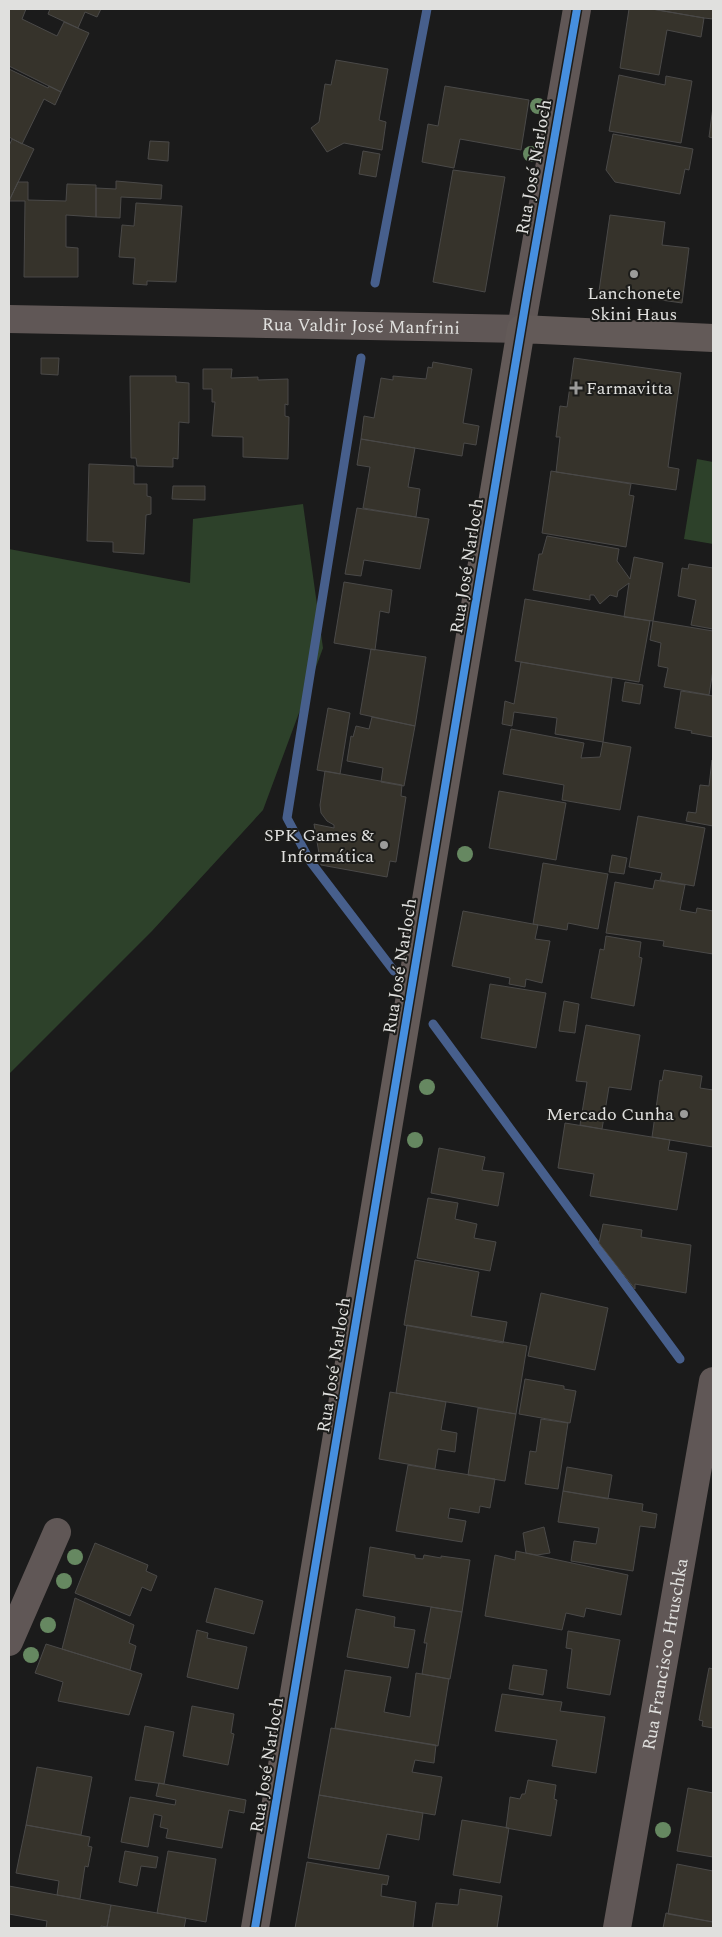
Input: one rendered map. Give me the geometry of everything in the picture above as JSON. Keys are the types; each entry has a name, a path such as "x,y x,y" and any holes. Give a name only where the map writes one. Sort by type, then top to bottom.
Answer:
{"main road":[{"name":"Rua Valdir José Manfrini","path":"521,329 713,338"},
{"name":"Rua José Narloch","path":"256,1928 521,329"}],"street":[{"name":"Rua José Narloch","path":"521,329 577,9"},
{"name":"Rua Valdir José Manfrini","path":"9,319 521,329"},
{"name":"Rua Francisco Hruschka","path":"617,1928 713,1381"},
{"path":"9,1642 57,1532"}],"green space":[{"path":"697,459 713,462 713,544 684,539"},
{"path":"303,504 323,648 263,810 152,931 9,1074 9,549 190,583 193,519"}],"building":[{"path":"9,9 26,9 22,19 57,36 64,22 89,33 61,92 9,66"},
{"path":"50,9 101,9 97,17 85,12 78,28 48,14"},
{"path":"629,9 652,9 704,18 701,37 667,30 659,75 620,68"},
{"path":"652,9 713,9 713,19 704,18"},
{"path":"336,60 388,69 379,120 386,122 382,150 344,143 327,152 311,128 319,122 325,84 331,85"},
{"path":"9,69 48,88 49,86 61,92 55,105 44,99 22,144 9,137"},
{"path":"619,75 665,85 666,76 692,81 681,143 609,131"},
{"path":"445,86 529,100 521,150 460,139 454,168 422,162 428,124 438,126"},
{"path":"713,107 713,138 709,137"},
{"path":"613,134 693,149 689,170 685,169 680,194 615,182 606,170"},
{"path":"12,139 34,149 9,201 9,146"},
{"path":"150,141 169,142 168,161 148,159"},
{"path":"363,151 380,154 376,177 359,174"},
{"path":"453,170 505,177 485,292 433,282"},
{"path":"116,181 162,185 161,199 121,197 120,218 96,217 96,188 116,189"},
{"path":"18,182 28,182 28,200 66,201 67,184 96,185 96,217 66,215 66,247 78,248 78,277 24,277 25,201 9,201"},
{"path":"136,203 182,206 176,282 147,281 147,285 133,284 135,258 119,257 122,225 134,226"},
{"path":"610,215 665,222 662,245 689,248 682,303 599,291"},
{"path":"41,358 59,358 58,375 41,374"},
{"path":"574,358 681,373 668,467 679,469 676,490 556,472 560,437 556,437 560,406 567,407"},
{"path":"433,362 472,369 463,423 479,426 476,445 464,443 462,456 361,439 364,416 374,418 381,378 393,380 393,376 426,379 428,367 432,368"},
{"path":"203,369 232,369 231,378 258,377 258,380 288,379 288,405 285,404 285,416 289,417 288,459 243,457 243,437 212,436 215,402 212,402 212,389 203,389"},
{"path":"130,376 176,376 176,382 189,383 189,423 179,422 178,459 173,458 173,467 137,466 136,458 131,458"},
{"path":"361,439 415,448 408,487 420,489 416,517 363,508 370,467 357,465"},
{"path":"89,464 134,466 134,484 147,484 147,496 151,497 151,514 146,515 144,554 113,552 113,542 87,541"},
{"path":"551,471 631,484 629,495 634,496 626,547 542,533"},
{"path":"173,486 205,486 205,500 172,499"},
{"path":"357,508 429,519 420,569 364,560 361,576 345,574"},
{"path":"547,536 619,549 617,561 630,579 634,557 663,563 653,621 624,617 629,583 618,591 617,597 610,595 600,604 594,595 590,595 590,600 533,590 539,554 542,554"},
{"path":"689,564 713,568 713,629 691,625 696,600 678,596 682,568 688,569"},
{"path":"344,582 392,590 389,613 380,611 375,650 334,643"},
{"path":"525,599 650,621 639,682 515,661"},
{"path":"653,621 713,631 713,670 709,695 664,687 668,668 658,666 661,643 650,640"},
{"path":"371,649 426,657 415,726 360,714"},
{"path":"521,662 612,678 603,742 555,734 557,718 514,712 512,726 502,724 505,701 514,704"},
{"path":"625,682 643,685 640,704 622,701"},
{"path":"681,691 713,696 713,737 675,728"},
{"path":"328,708 350,713 340,774 317,770"},
{"path":"372,717 415,726 404,786 381,782 383,768 347,761 351,736 353,737 356,726 369,729"},
{"path":"511,729 584,743 581,758 600,757 603,742 631,747 620,810 562,800 564,785 503,774"},
{"path":"712,760 713,826 686,821 688,812 696,813 700,785 709,786"},
{"path":"325,771 402,785 401,796 406,797 396,862 390,861 387,877 321,865 314,824 334,828 334,825 327,821 321,813 320,805"},
{"path":"499,791 566,803 556,860 489,848"},
{"path":"638,816 705,828 694,886 660,880 662,873 629,867"},
{"path":"612,855 627,858 624,874 609,872"},
{"path":"543,863 608,874 598,929 568,923 567,930 533,924"},
{"path":"655,880 685,885 680,910 696,913 697,908 713,911 713,954 663,946 664,941 606,933 615,882 653,889"},
{"path":"463,911 538,925 535,939 550,941 542,983 526,979 525,987 509,984 510,978 452,966"},
{"path":"606,936 641,942 639,957 642,958 634,1006 591,998 600,949 604,950"},
{"path":"490,984 546,993 536,1048 481,1038"},
{"path":"564,1001 579,1004 575,1033 559,1031"},
{"path":"586,1025 640,1035 631,1090 609,1087 602,1129 580,1125 587,1082 576,1081"},
{"name":"Mercado Cunha","path":"664,1070 702,1076 700,1088 713,1090 713,1147 652,1137 660,1080 662,1081"},
{"path":"565,1123 670,1140 668,1150 687,1153 677,1210 590,1196 594,1174 558,1168"},
{"path":"439,1148 485,1157 482,1170 504,1173 498,1206 431,1193"},
{"path":"428,1198 458,1203 455,1219 477,1224 474,1238 496,1242 490,1271 417,1258"},
{"path":"603,1224 642,1230 641,1237 691,1245 686,1293 635,1284 635,1289 599,1243"},
{"path":"415,1260 479,1272 471,1316 507,1322 503,1343 404,1325"},
{"path":"541,1293 608,1308 595,1370 528,1356"},
{"path":"407,1325 527,1346 516,1414 396,1393"},
{"path":"525,1379 564,1386 564,1389 576,1391 570,1423 519,1414"},
{"path":"390,1392 446,1402 441,1430 457,1433 455,1452 438,1449 435,1469 379,1459"},
{"path":"478,1408 516,1414 505,1481 468,1475"},
{"path":"541,1419 568,1423 558,1489 525,1484 530,1451 536,1452"},
{"path":"408,1465 495,1479 490,1508 480,1506 479,1513 450,1508 448,1518 466,1521 462,1542 396,1531"},
{"path":"567,1467 612,1475 608,1499 563,1491"},
{"path":"563,1491 643,1504 642,1511 657,1514 655,1528 640,1526 633,1571 571,1561 574,1541 596,1544 599,1528 558,1522"},
{"path":"544,1527 550,1553 537,1555 526,1553 523,1533"},
{"path":"95,1543 148,1565 146,1571 157,1576 151,1591 142,1587 130,1616 75,1593"},
{"path":"370,1547 415,1555 415,1558 423,1559 424,1555 470,1560 462,1612 363,1596"},
{"path":"516,1551 628,1575 621,1615 586,1608 584,1617 566,1613 562,1630 485,1616 495,1555 515,1560"},
{"path":"215,1588 263,1601 254,1634 206,1622"},
{"path":"75,1598 134,1625 129,1643 136,1646 130,1670 62,1649"},
{"path":"431,1607 462,1612 450,1679 422,1674 427,1643 424,1643"},
{"path":"356,1609 395,1617 394,1627 415,1630 408,1668 347,1657"},
{"path":"197,1630 208,1633 207,1638 247,1647 238,1689 187,1677"},
{"path":"568,1631 620,1640 610,1695 567,1688 572,1649 566,1648"},
{"path":"46,1644 142,1674 129,1715 58,1701 63,1682 35,1673"},
{"path":"513,1665 547,1670 543,1695 509,1689"},
{"path":"709,1668 713,1669 713,1728 702,1726 703,1721 699,1720"},
{"path":"345,1670 391,1677 384,1712 410,1717 416,1673 449,1679 438,1746 335,1728"},
{"path":"502,1694 562,1702 560,1711 605,1717 596,1773 552,1766 557,1740 495,1731"},
{"path":"192,1706 234,1714 231,1733 234,1734 228,1765 183,1756"},
{"path":"145,1726 174,1732 164,1784 135,1780"},
{"path":"331,1728 436,1745 434,1763 415,1760 412,1772 442,1777 435,1815 319,1795"},
{"path":"37,1767 92,1777 81,1835 26,1825"},
{"path":"528,1780 556,1785 554,1799 557,1800 551,1836 506,1828 510,1797 520,1799 522,1794 525,1794"},
{"path":"159,1783 246,1800 244,1813 229,1810 222,1848 166,1838 168,1829 160,1827 162,1816 154,1814 148,1847 121,1842 130,1797 175,1805 176,1800 156,1796"},
{"path":"688,1788 713,1793 713,1857 677,1851"},
{"path":"319,1795 423,1813 419,1840 387,1834 379,1869 308,1858"},
{"path":"462,1820 509,1828 500,1883 453,1875"},
{"path":"26,1825 90,1837 88,1846 92,1847 88,1867 85,1866 80,1899 57,1895 59,1881 16,1873"},
{"path":"125,1851 158,1857 156,1868 141,1866 137,1886 119,1882"},
{"path":"168,1851 216,1859 206,1922 157,1913"},
{"path":"307,1862 389,1876 387,1885 382,1884 381,1896 416,1902 413,1928 295,1928"},
{"path":"677,1864 713,1871 713,1922 668,1914"},
{"path":"9,1886 111,1905 107,1927 46,1928 47,1921 9,1914"},
{"path":"460,1889 502,1896 497,1928 432,1928 436,1903 458,1905"},
{"path":"111,1905 186,1918 184,1928 107,1927"},
{"path":"666,1913 713,1922 713,1928 663,1928"}],"waterway":[{"path":"375,283 427,9"},
{"path":"361,358 287,818 310,861 394,971"},
{"path":"433,1024 680,1359"}],"cycle path":[{"path":"255,1928 527,294 577,9"}],"place":[{"name":"Lanchonete Skini Haus","path":"634,274"},
{"name":"Farmavitta","path":"576,388"},
{"name":"SPK Games & Informática","path":"384,845"},
{"name":"Mercado Cunha","path":"684,1114"}]}
